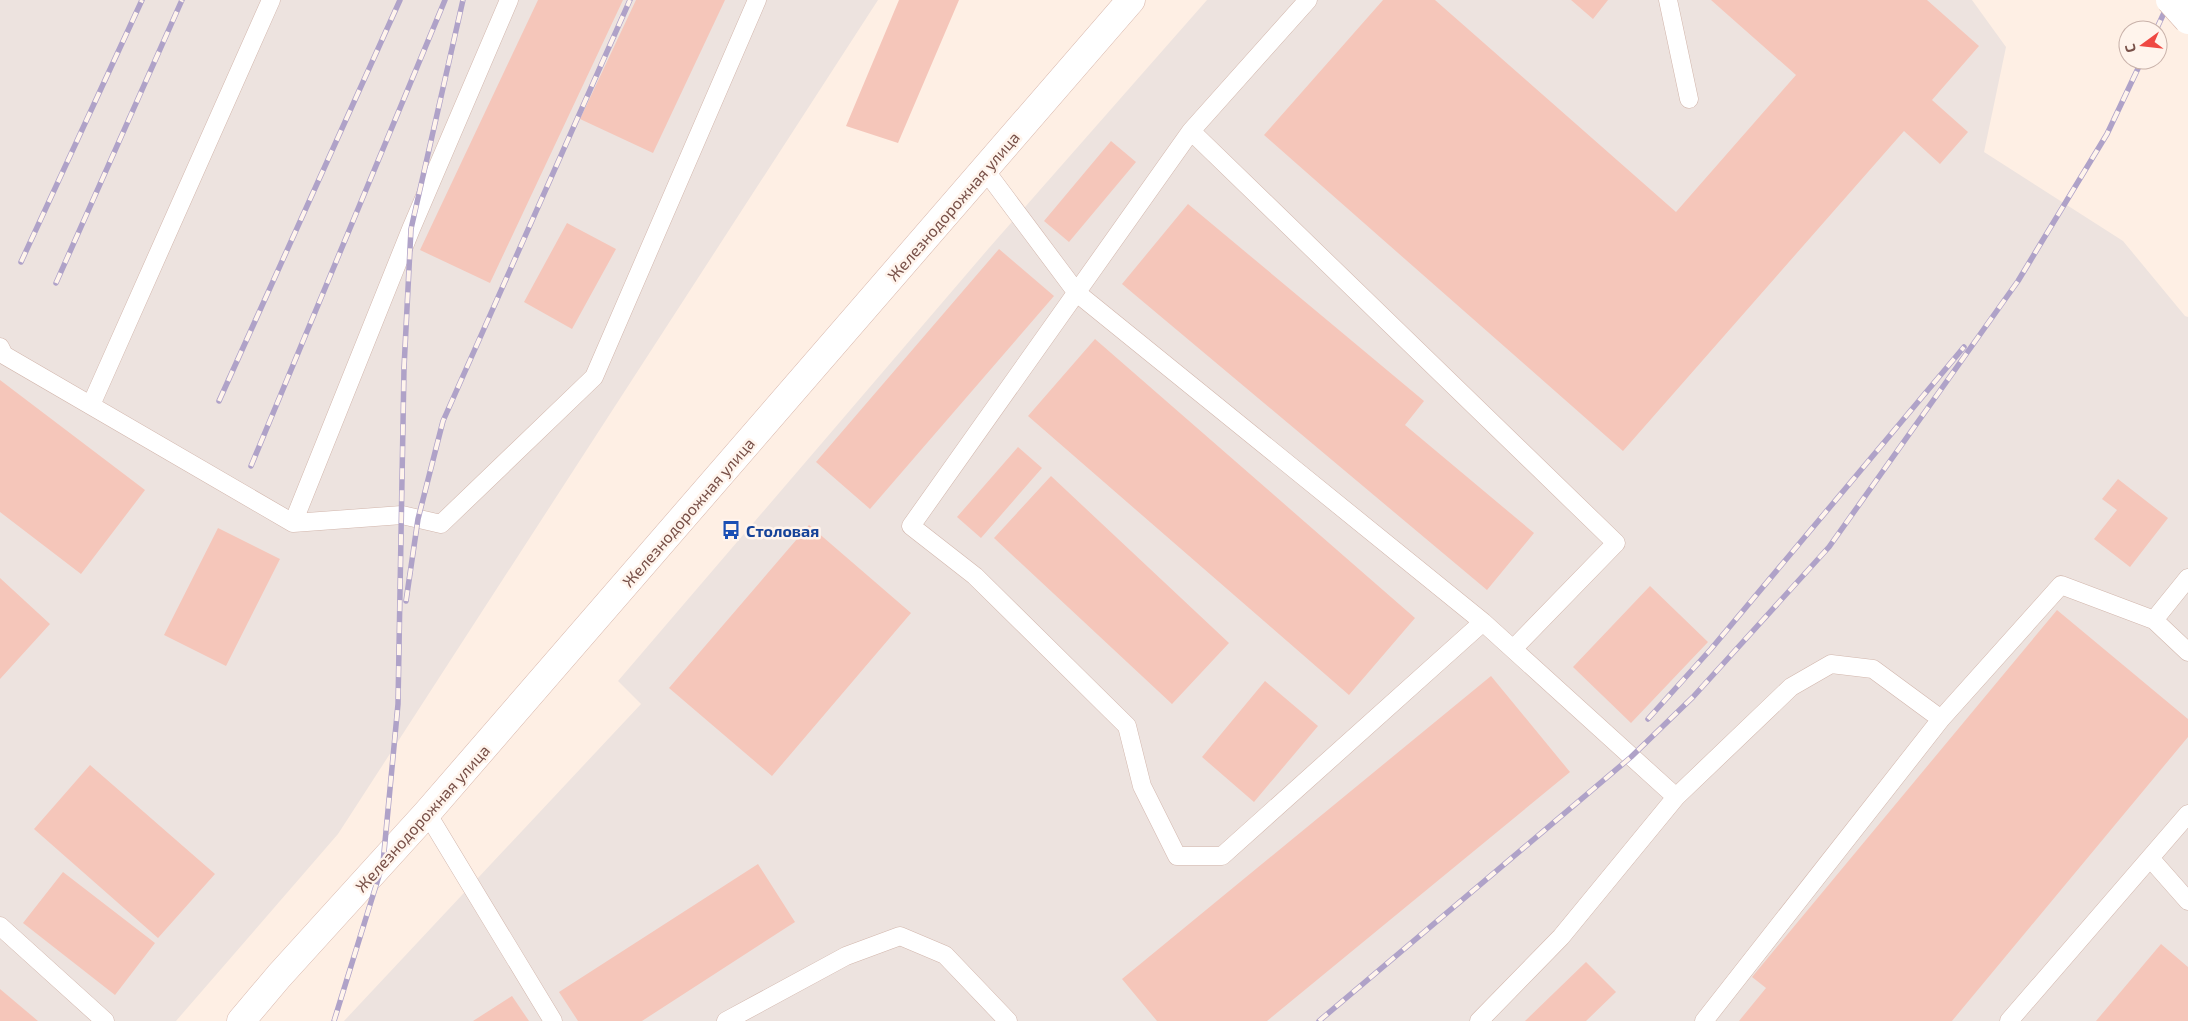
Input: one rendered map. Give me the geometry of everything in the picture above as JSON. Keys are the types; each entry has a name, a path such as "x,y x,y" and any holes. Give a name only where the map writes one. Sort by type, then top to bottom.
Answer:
{"street":[{"name":"Железнодорожная улица","path":"241,1021 279,976 427,814 1131,0"},
{"path":"2170,0 2188,20"}],"lane":[{"path":"91,405 271,0"},
{"path":"293,523 411,229 509,0"},
{"path":"0,347 4,354 293,523 402,516 441,524 594,377 757,0"},
{"path":"1308,0 1191,131 911,526 975,576 1127,726 1142,786 1176,856 1222,856 1483,622"},
{"path":"1668,0 1689,99"},
{"path":"1191,131 1616,543 1513,649"},
{"path":"984,170 1077,293 1483,622 1676,797"},
{"path":"2154,620 2188,578"},
{"path":"1704,1021 1941,719 2061,585 2154,620 2188,652"},
{"path":"1479,1021 1561,937 1676,797 1791,687 1831,664 1873,669 1941,719"},
{"path":"427,814 553,1021"},
{"path":"2009,1021 2188,814"},
{"path":"2150,858 2188,901"},
{"path":"0,926 105,1021"},
{"path":"726,1021 846,956 900,936 945,955 1008,1021"}],"shaded area":[{"path":"0,0 878,0 338,834 176,1021 0,1021"},
{"path":"1207,0 1972,0 2006,47 1984,152 2123,241 2185,316 2188,317 2188,1021 344,1021 641,704 618,681 989,248"}],"building":[{"path":"538,0 623,0 490,283 420,250"},
{"path":"636,0 725,0 653,153 580,119"},
{"path":"899,0 959,0 898,143 846,126"},
{"path":"1383,0 1435,0 1676,212 1796,75 1711,0 1927,0 1979,46 1932,100 1968,132 1940,164 1904,131 1623,451 1264,135"},
{"path":"1571,0 1608,0 1593,19"},
{"path":"1111,141 1136,162 1069,242 1044,221"},
{"path":"1188,204 1424,401 1405,425 1534,533 1487,590 1122,284"},
{"path":"567,223 616,249 572,329 524,302"},
{"path":"999,249 1054,296 870,509 816,462"},
{"path":"1095,339 1415,618 1349,695 1028,416"},
{"path":"0,380 145,490 81,574 0,512"},
{"path":"1018,447 1042,468 981,538 957,517"},
{"path":"1051,476 1229,643 1172,704 994,538"},
{"path":"2118,479 2168,518 2130,567 2094,539 2117,510 2102,499"},
{"path":"809,525 911,613 772,776 669,688"},
{"path":"218,528 280,559 226,666 164,635"},
{"path":"0,578 50,624 0,679"},
{"path":"1650,586 1708,642 1631,723 1573,667"},
{"path":"2057,610 2188,719 2188,737 1952,1021 1739,1021 1766,988 1752,977"},
{"path":"1491,676 1570,772 1267,1021 1157,1021 1122,979"},
{"path":"1265,681 1318,726 1254,802 1202,757"},
{"path":"90,765 215,874 158,938 34,829"},
{"path":"758,864 795,922 642,1021 578,1021 559,992"},
{"path":"63,872 155,943 115,995 23,923"},
{"path":"2161,944 2188,967 2188,1021 2096,1021"},
{"path":"1586,962 1616,992 1586,1021 1525,1021"},
{"path":"0,989 38,1021 0,1021"},
{"path":"512,996 529,1021 473,1021"}],"railway":[{"path":"21,262 142,0"},
{"path":"56,283 182,0"},
{"path":"219,401 400,0"},
{"path":"251,466 445,0"},
{"path":"334,1021 383,863 398,704 404,368 411,229 463,0"},
{"path":"406,601 418,519 443,421 630,0"},
{"path":"2161,20 2170,0"},
{"path":"1319,1021 1631,757 1693,697 1829,547 2018,281 2107,134 2137,70"},
{"path":"1648,719 1711,649 1964,347"}],"place":[{"name":"Столовая","path":"731,530"}]}
